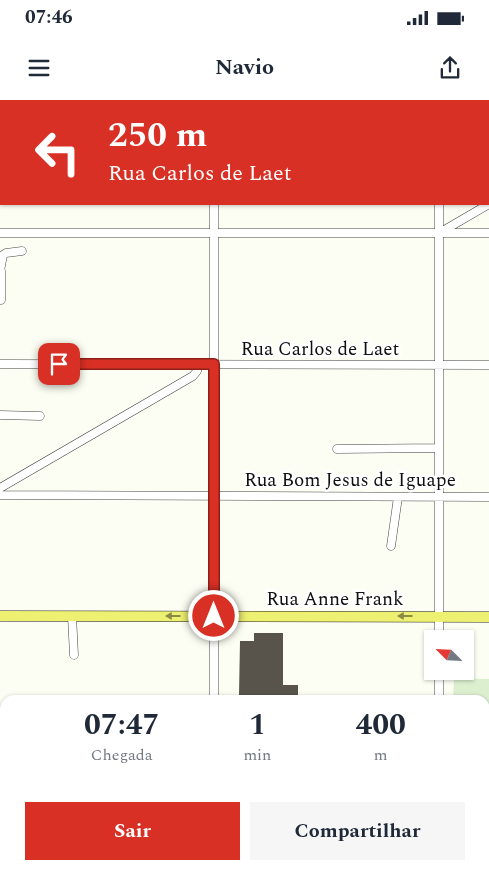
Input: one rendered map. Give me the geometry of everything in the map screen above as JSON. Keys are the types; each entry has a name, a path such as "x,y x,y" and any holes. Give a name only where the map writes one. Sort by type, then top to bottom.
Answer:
{"main road":[{"name":"Rua Anne Frank","path":"0,616 489,616"}],"street":[{"path":"214,205 214,695"},
{"path":"439,205 439,630"},
{"path":"439,233 487,205"},
{"path":"0,233 489,233"},
{"path":"1,300 0,271 3,255 22,251"},
{"name":"Rua Carlos de Laet","path":"0,364 489,365"},
{"path":"0,488 193,376 198,364"},
{"path":"0,416 40,416"},
{"path":"337,449 439,448"},
{"name":"Rua Bom Jesus de Iguape","path":"0,495 489,497"},
{"path":"391,546 398,496"},
{"path":"72,616 74,655"},
{"path":"439,680 439,695"}],"green space":[{"path":"489,679 489,695 453,695 454,680"}],"building":[{"path":"254,633 283,633 283,685 298,685 298,695 239,695 240,641 254,641"}],"route":[{"path":"59,364 214,364 214,616"}]}
